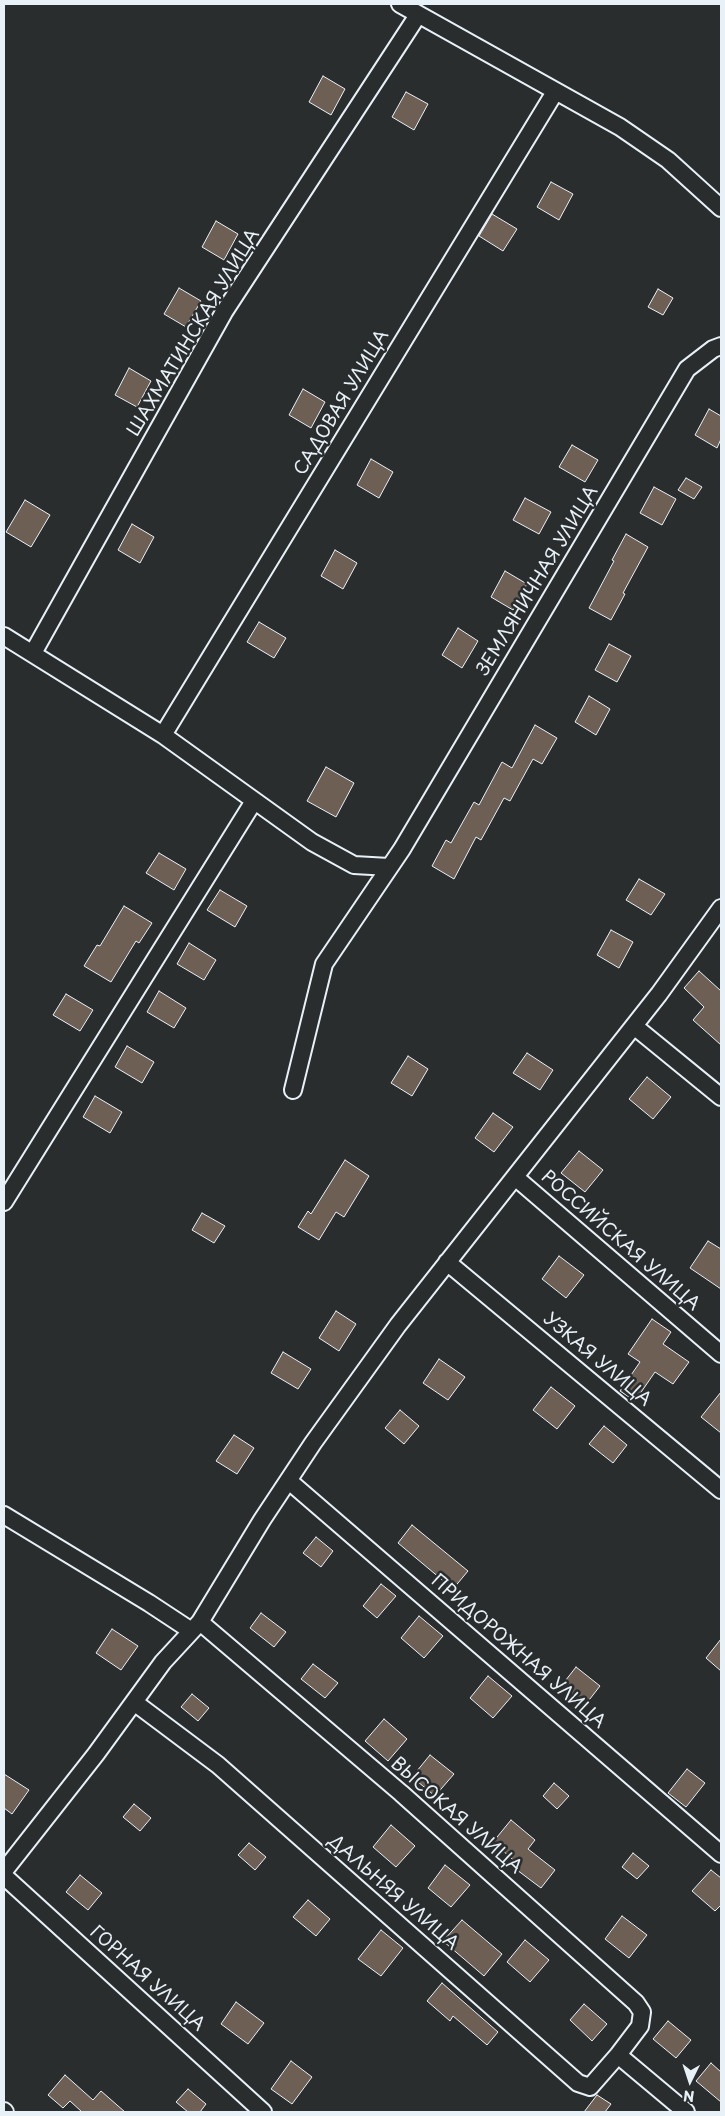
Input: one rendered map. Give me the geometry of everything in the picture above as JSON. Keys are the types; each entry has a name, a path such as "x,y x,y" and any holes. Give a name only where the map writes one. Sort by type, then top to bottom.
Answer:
{"street":[{"path":"400,4 620,127 668,160 721,208"},
{"name":"ШАХМАТИНСКАЯ УЛИЦА","path":"33,653 224,312 418,15"},
{"name":"САДОВАЯ УЛИЦА","path":"163,735 555,92"},
{"name":"ЗЕМЛЯНИЧНАЯ УЛИЦА","path":"293,1090 324,964 402,849 687,369 713,348 721,346"},
{"path":"4,636 163,735 312,842 354,865 389,867"},
{"path":"4,1202 254,801"},
{"path":"4,1871 96,1754 163,1662 195,1626 313,1443 447,1262 634,1026 721,908"},
{"path":"634,1026 721,1097"},
{"name":"РОССИЙСКАЯ УЛИЦА","path":"515,1177 721,1354"},
{"name":"УЗКАЯ УЛИЦА","path":"447,1262 721,1490"},
{"name":"ПРИДОРОЖНАЯ УЛИЦА","path":"289,1481 721,1854"},
{"name":"ВЫСОКАЯ УЛИЦА","path":"4,1515 149,1603 195,1626 401,1793 636,2003 642,2012 640,2026 618,2055"},
{"name":"ДАЛЬНЯЯ УЛИЦА","path":"134,1702 218,1765 578,2083 590,2087 618,2055"},
{"name":"ГОРНАЯ УЛИЦА","path":"4,1876 262,2112"},
{"path":"618,2055 686,2112"}],"building":[{"path":"323,76 345,89 331,115 309,102"},
{"path":"406,92 428,104 414,130 392,117"},
{"path":"551,182 573,194 559,220 537,207"},
{"path":"492,214 517,229 503,251 479,236"},
{"path":"216,221 238,234 224,260 202,247"},
{"path":"179,288 201,301 186,327 164,314"},
{"path":"658,289 673,298 663,315 648,307"},
{"path":"129,368 151,381 137,407 115,395"},
{"path":"303,389 325,402 311,428 289,415"},
{"path":"709,409 721,416 721,439 717,448 695,435"},
{"path":"572,445 598,460 585,482 559,467"},
{"path":"371,459 393,472 379,498 357,485"},
{"path":"686,478 702,487 694,499 678,490"},
{"path":"654,487 676,499 662,525 640,513"},
{"path":"525,498 551,512 539,534 513,520"},
{"path":"25,500 50,515 31,547 6,532"},
{"path":"132,524 154,537 140,563 118,550"},
{"path":"626,534 648,547 623,593 625,594 611,620 589,608"},
{"path":"335,550 357,563 343,589 321,576"},
{"path":"505,571 527,584 513,610 491,597"},
{"path":"259,622 286,638 274,658 247,642"},
{"path":"458,628 478,641 462,668 442,655"},
{"path":"609,644 631,656 617,682 595,670"},
{"path":"589,696 610,709 596,735 575,722"},
{"path":"535,725 557,738 542,764 533,759 510,801 504,798 481,840 476,837 454,879 432,866 446,840 451,843 474,802 479,805 502,762 512,768"},
{"path":"326,767 354,783 336,817 307,801"},
{"path":"159,853 186,869 174,890 146,873"},
{"path":"639,879 665,894 651,915 626,900"},
{"path":"220,890 247,906 235,927 207,910"},
{"path":"124,906 152,923 139,943 136,941 111,982 84,966 97,945 100,946"},
{"path":"611,930 633,942 619,968 597,955"},
{"path":"189,943 216,960 204,980 177,964"},
{"path":"699,971 721,991 721,1045 693,1020 704,1007 684,988"},
{"path":"159,991 186,1008 174,1028 147,1012"},
{"path":"66,994 93,1010 80,1031 53,1015"},
{"path":"127,1046 154,1062 142,1083 115,1067"},
{"path":"527,1053 553,1070 540,1090 513,1073"},
{"path":"408,1056 428,1069 412,1096 391,1083"},
{"path":"647,1077 671,1097 653,1119 629,1099"},
{"path":"95,1096 122,1112 110,1133 83,1117"},
{"path":"493,1113 513,1127 494,1152 475,1138"},
{"path":"579,1151 603,1170 585,1192 561,1173"},
{"path":"345,1160 369,1176 344,1217 336,1212 319,1240 298,1227 308,1211 311,1214"},
{"path":"202,1213 225,1226 214,1243 192,1230"},
{"path":"708,1241 721,1249 721,1289 690,1268"},
{"path":"559,1256 584,1275 566,1298 542,1279"},
{"path":"336,1311 356,1324 339,1351 319,1338"},
{"path":"652,1319 671,1332 663,1344 689,1362 673,1384 655,1372 635,1401 620,1391 640,1362 628,1354"},
{"path":"283,1352 311,1369 298,1389 271,1373"},
{"path":"439,1359 465,1377 448,1400 423,1383"},
{"path":"551,1387 575,1406 557,1429 533,1410"},
{"path":"721,1392 721,1433 701,1417"},
{"path":"400,1410 419,1426 404,1444 385,1428"},
{"path":"604,1426 627,1445 613,1463 589,1444"},
{"path":"234,1435 254,1448 237,1474 216,1461"},
{"path":"412,1525 468,1571 453,1589 398,1543"},
{"path":"316,1537 333,1551 321,1567 303,1553"},
{"path":"381,1584 396,1596 377,1618 363,1606"},
{"path":"261,1613 286,1632 274,1647 250,1628"},
{"path":"419,1616 443,1636 424,1658 401,1638"},
{"path":"112,1629 138,1646 121,1670 96,1653"},
{"path":"721,1639 721,1671 706,1658"},
{"path":"313,1664 338,1683 325,1698 301,1679"},
{"path":"576,1667 600,1686 586,1704 562,1685"},
{"path":"488,1676 512,1696 493,1718 470,1698"},
{"path":"192,1694 209,1708 198,1721 181,1707"},
{"path":"384,1719 407,1739 388,1761 365,1741"},
{"path":"430,1755 454,1774 435,1796 412,1777"},
{"path":"687,1769 705,1783 686,1807 668,1793"},
{"path":"4,1774 29,1790 12,1814 4,1808"},
{"path":"554,1783 569,1796 557,1809 543,1796"},
{"path":"134,1804 151,1818 140,1831 123,1817"},
{"path":"511,1820 535,1840 528,1849 555,1870 541,1888 517,1870 520,1866 493,1842"},
{"path":"391,1825 415,1846 396,1867 373,1847"},
{"path":"249,1843 266,1857 255,1870 238,1855"},
{"path":"633,1853 649,1866 637,1879 622,1867"},
{"path":"445,1865 470,1885 451,1907 428,1888"},
{"path":"711,1870 721,1878 721,1905 715,1911 692,1891"},
{"path":"80,1875 102,1893 88,1910 66,1892"},
{"path":"308,1900 330,1919 316,1936 293,1917"},
{"path":"622,1916 647,1935 629,1958 605,1939"},
{"path":"462,1920 502,1954 484,1976 443,1941"},
{"path":"381,1930 403,1948 381,1976 358,1959"},
{"path":"525,1940 549,1960 530,1982 507,1962"},
{"path":"442,1983 498,2032 487,2045 453,2016 450,2021 427,2001"},
{"path":"236,2002 264,2023 248,2044 221,2024"},
{"path":"584,2004 607,2024 592,2041 570,2020"},
{"path":"668,2021 691,2040 676,2058 653,2039"},
{"path":"291,2061 312,2077 292,2104 271,2089"},
{"path":"711,2063 721,2072 721,2102 696,2081"},
{"path":"65,2075 93,2100 101,2091 125,2112 82,2112 70,2101 63,2108 48,2095"},
{"path":"188,2089 206,2104 200,2112 188,2112 176,2102"},
{"path":"597,2095 611,2104 605,2112 584,2112"}]}
